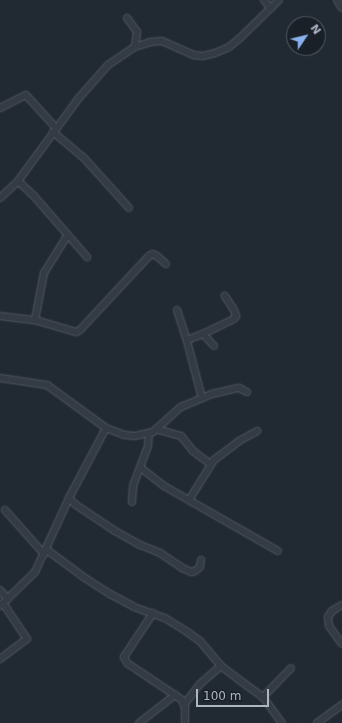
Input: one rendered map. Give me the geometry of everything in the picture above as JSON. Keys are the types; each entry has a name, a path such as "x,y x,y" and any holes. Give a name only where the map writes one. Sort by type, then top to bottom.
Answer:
{"street":[{"path":"264,0 271,9"},
{"path":"0,198 18,181 54,130 101,71 135,47 162,41 193,56 203,56 215,53 229,47 240,38 279,0"},
{"path":"337,0 342,8"},
{"path":"127,18 137,32 135,47"},
{"path":"0,108 21,96 26,95 54,130 84,158 129,208"},
{"path":"18,181 34,196 67,236 87,257"},
{"path":"36,320 44,273 67,236"},
{"path":"0,316 36,320 76,332 80,330 149,256 153,254 166,264"},
{"path":"187,340 234,319 236,316 234,310 225,296"},
{"path":"177,310 187,340 202,398"},
{"path":"203,334 214,346"},
{"path":"0,378 47,385 106,428 124,435 149,433 156,429 181,407 202,398 232,388 239,388 247,392"},
{"path":"4,603 35,572 46,552 69,498 106,428"},
{"path":"156,429 181,436 193,451 210,464"},
{"path":"189,500 210,464 220,454 256,431"},
{"path":"132,502 133,486 148,446 149,433"},
{"path":"141,468 164,486 278,551"},
{"path":"69,498 76,506 115,531 138,544 160,553 182,568 191,572 196,571 200,568 201,560"},
{"path":"5,510 46,552 110,594 134,607 153,613 181,628 200,641 221,666 238,680 264,697 282,723"},
{"path":"0,590 4,603 27,640 0,659"},
{"path":"342,605 332,610 328,617 329,626 342,644"},
{"path":"153,613 124,658 127,663 185,701"},
{"path":"185,723 185,701 202,681 221,666"},
{"path":"264,697 291,668"},
{"path":"139,723 175,695"},
{"path":"318,723 342,705"}]}
